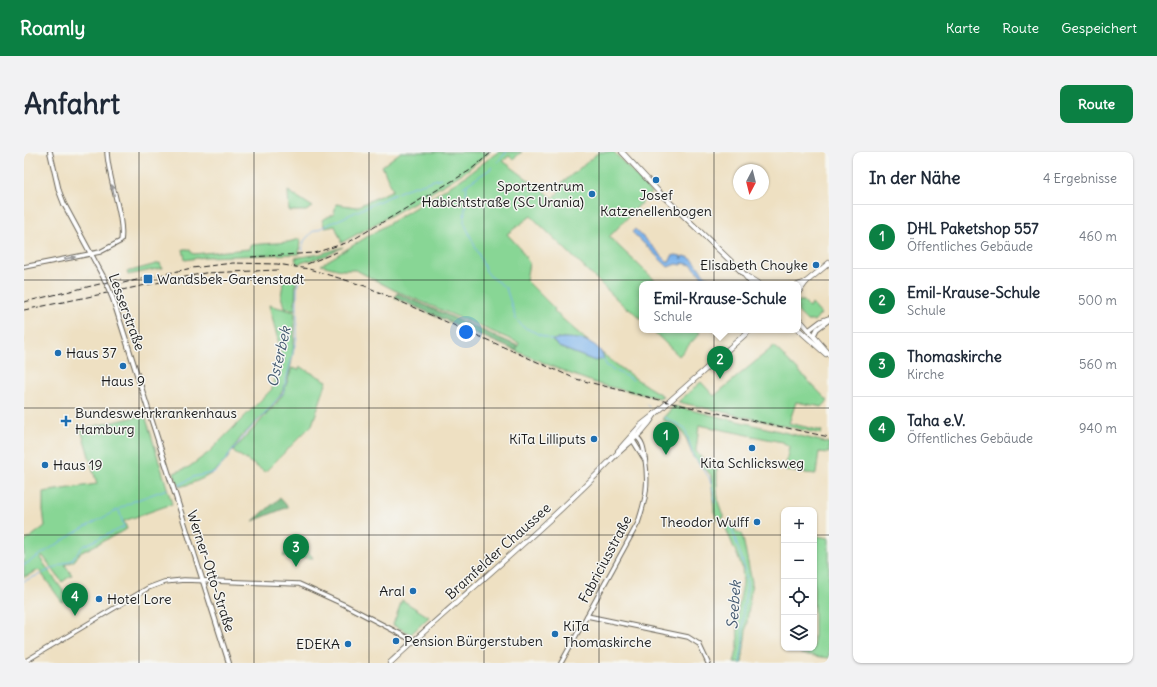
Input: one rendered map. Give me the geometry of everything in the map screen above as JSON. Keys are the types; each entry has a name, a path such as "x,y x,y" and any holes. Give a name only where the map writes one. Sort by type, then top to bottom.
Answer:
{"main road":[{"name":"Lesserstraße","path":"50,152 59,191 64,204 105,280 113,299 172,485"},
{"path":"622,152 659,192 750,281"},
{"path":"801,289 806,282 829,263"},
{"path":"745,275 754,281"},
{"path":"801,284 806,282"},
{"path":"801,321 814,335 829,355"},
{"path":"801,332 829,355"},
{"name":"Bramfelder Chaussee","path":"390,663 564,506 617,452 643,422 655,414 669,400 747,333"},
{"name":"Bramfelder Chaussee","path":"617,452 637,437 648,426 655,414"},
{"name":"Werner-Otto-Straße","path":"172,485 228,663"}],"street":[{"path":"24,267 100,252 121,241 121,227 109,174 107,152"},
{"path":"809,330 820,321 829,319"},
{"path":"814,335 829,319"},
{"path":"631,435 637,437"},
{"name":"Fabriciusstraße","path":"631,435 632,441 645,460"},
{"name":"Fabriciusstraße","path":"561,663 638,523 645,500 648,483 642,446 637,437"},
{"path":"25,661 154,585 177,580 304,586 388,627 412,642"},
{"path":"587,616 681,634 699,644 708,663"}],"green space":[{"path":"401,152 490,152 466,171 424,197 341,243 335,226 325,228 322,220 334,214 336,204 356,207 393,190 382,166"},
{"path":"498,152 522,152 513,159 509,156 503,161 553,198 559,192 556,188 599,152 614,152 651,193 609,237 656,281 639,281 639,317 629,308 627,309 531,216 507,234 520,248 529,263 526,280 555,309 554,311 587,340 562,338 552,341 559,347 595,361 602,353 648,387 663,396 659,398 601,385 568,373 516,351 519,343 394,290 356,270 341,270 321,265 460,180"},
{"path":"288,191 313,207 306,211 289,211"},
{"path":"300,239 299,254 204,257 185,260 183,249 189,249 193,254 249,249 250,245 288,242"},
{"path":"343,247 328,255 297,264 295,258 320,254"},
{"path":"160,263 162,268 128,275 127,272"},
{"path":"284,277 296,278 295,310 284,307 281,296"},
{"path":"397,293 518,346 516,351 395,298"},
{"path":"801,301 809,307 812,304 821,314 814,321 807,321 801,315"},
{"path":"269,305 295,312 294,342 291,363 282,392 270,409 237,442 228,458 222,465 213,473 202,479 179,487 174,473 189,467 208,453 272,389 281,352"},
{"path":"655,333 700,333 679,356"},
{"path":"774,346 828,401 822,407 796,402 789,423 822,431 821,434 678,402 701,382 714,396"},
{"path":"300,367 327,381 312,425 265,472 233,451 276,404 283,394 292,368 299,370"},
{"path":"674,406 829,443 829,453 819,452 816,474 785,471 789,446 782,442 699,425 696,451 706,464 717,469 718,501 724,518 717,520 714,511 711,475 693,457 687,440 681,430 662,419"},
{"path":"145,415 172,504 124,521 127,529 80,553 74,561 65,565 72,575 62,582 43,556 40,558 68,598 62,602 39,570 24,577 24,542 45,526 43,492 97,484 81,429"},
{"path":"280,498 288,507 253,521"},
{"path":"724,524 734,524 736,532 742,534 752,582 742,663 734,663 738,646 737,615 743,583 742,567"},
{"path":"296,536 297,537 313,558 283,556"},
{"path":"817,536 829,538 829,658 801,654 802,651 817,651"},
{"path":"402,600 429,617 411,634 393,625"}],"water":[{"path":"635,229 667,261 670,261 672,256 676,255 681,256 681,259 683,256 692,259 712,281 703,278 692,265 682,263 682,265 676,264 668,267 632,232"},
{"path":"562,338 587,341 593,344 598,348 604,359 595,361 559,347 552,340"}],"waterway":[{"name":"Osterbek","path":"463,187 489,170 507,152"},
{"name":"Osterbek","path":"302,251 304,241 312,232 406,189 441,178"},
{"name":"Seebek","path":"467,185 464,222 486,271 491,277 506,288 516,319 523,327 552,340"},
{"name":"Osterbek","path":"178,486 193,477 216,472 244,436 283,393 297,337 297,289 299,278"},
{"name":"Seebek","path":"603,359 607,366 633,380"},
{"name":"Seebek","path":"646,404 649,407"},
{"name":"Seebek","path":"664,417 685,428 693,456 709,477 715,503"},
{"name":"Osterbek","path":"24,565 78,531 134,501 167,489"},
{"path":"43,573 72,560 83,546 124,527 119,510"},
{"name":"Seebek","path":"731,526 746,572 747,587 743,610 743,645 740,663"},
{"path":"24,581 41,574"}],"railway":[{"path":"251,257 314,253 349,242 469,171 492,152"},
{"path":"307,264 337,252"},
{"path":"114,285 192,268 233,263 277,264 309,269 365,286 576,379 676,404 829,437"},
{"path":"24,310 205,273 278,270"},
{"path":"24,302 121,279"}],"place":[{"name":"Josef Katzenellenbogen","path":"656,180"},
{"name":"Sportzentrum Habichtstraße (SC Urania)","path":"592,194"},
{"name":"Elisabeth Choyke","path":"816,265"},
{"name":"Wandsbek-Gartenstadt","path":"148,279"},
{"name":"Haus 37","path":"58,353"},
{"name":"Haus 9","path":"123,366"},
{"name":"Emil-Krause-Schule","path":"720,379"},
{"name":"Bundeswehrkrankenhaus Hamburg","path":"66,421"},
{"name":"KiTa Lilliputs","path":"594,439"},
{"name":"Kita Schlicksweg","path":"752,448"},
{"name":"DHL Paketshop 557","path":"666,455"},
{"name":"Haus 19","path":"45,465"},
{"name":"Theodor Wulff","path":"757,522"},
{"name":"Thomaskirche","path":"296,567"},
{"name":"Aral","path":"413,591"},
{"name":"Hotel Lore","path":"99,599"},
{"name":"Taha e.V.","path":"75,616"},
{"name":"KiTa Thomaskirche","path":"555,634"},
{"name":"Pension Bürgerstuben","path":"396,641"},
{"name":"EDEKA","path":"348,644"}]}
